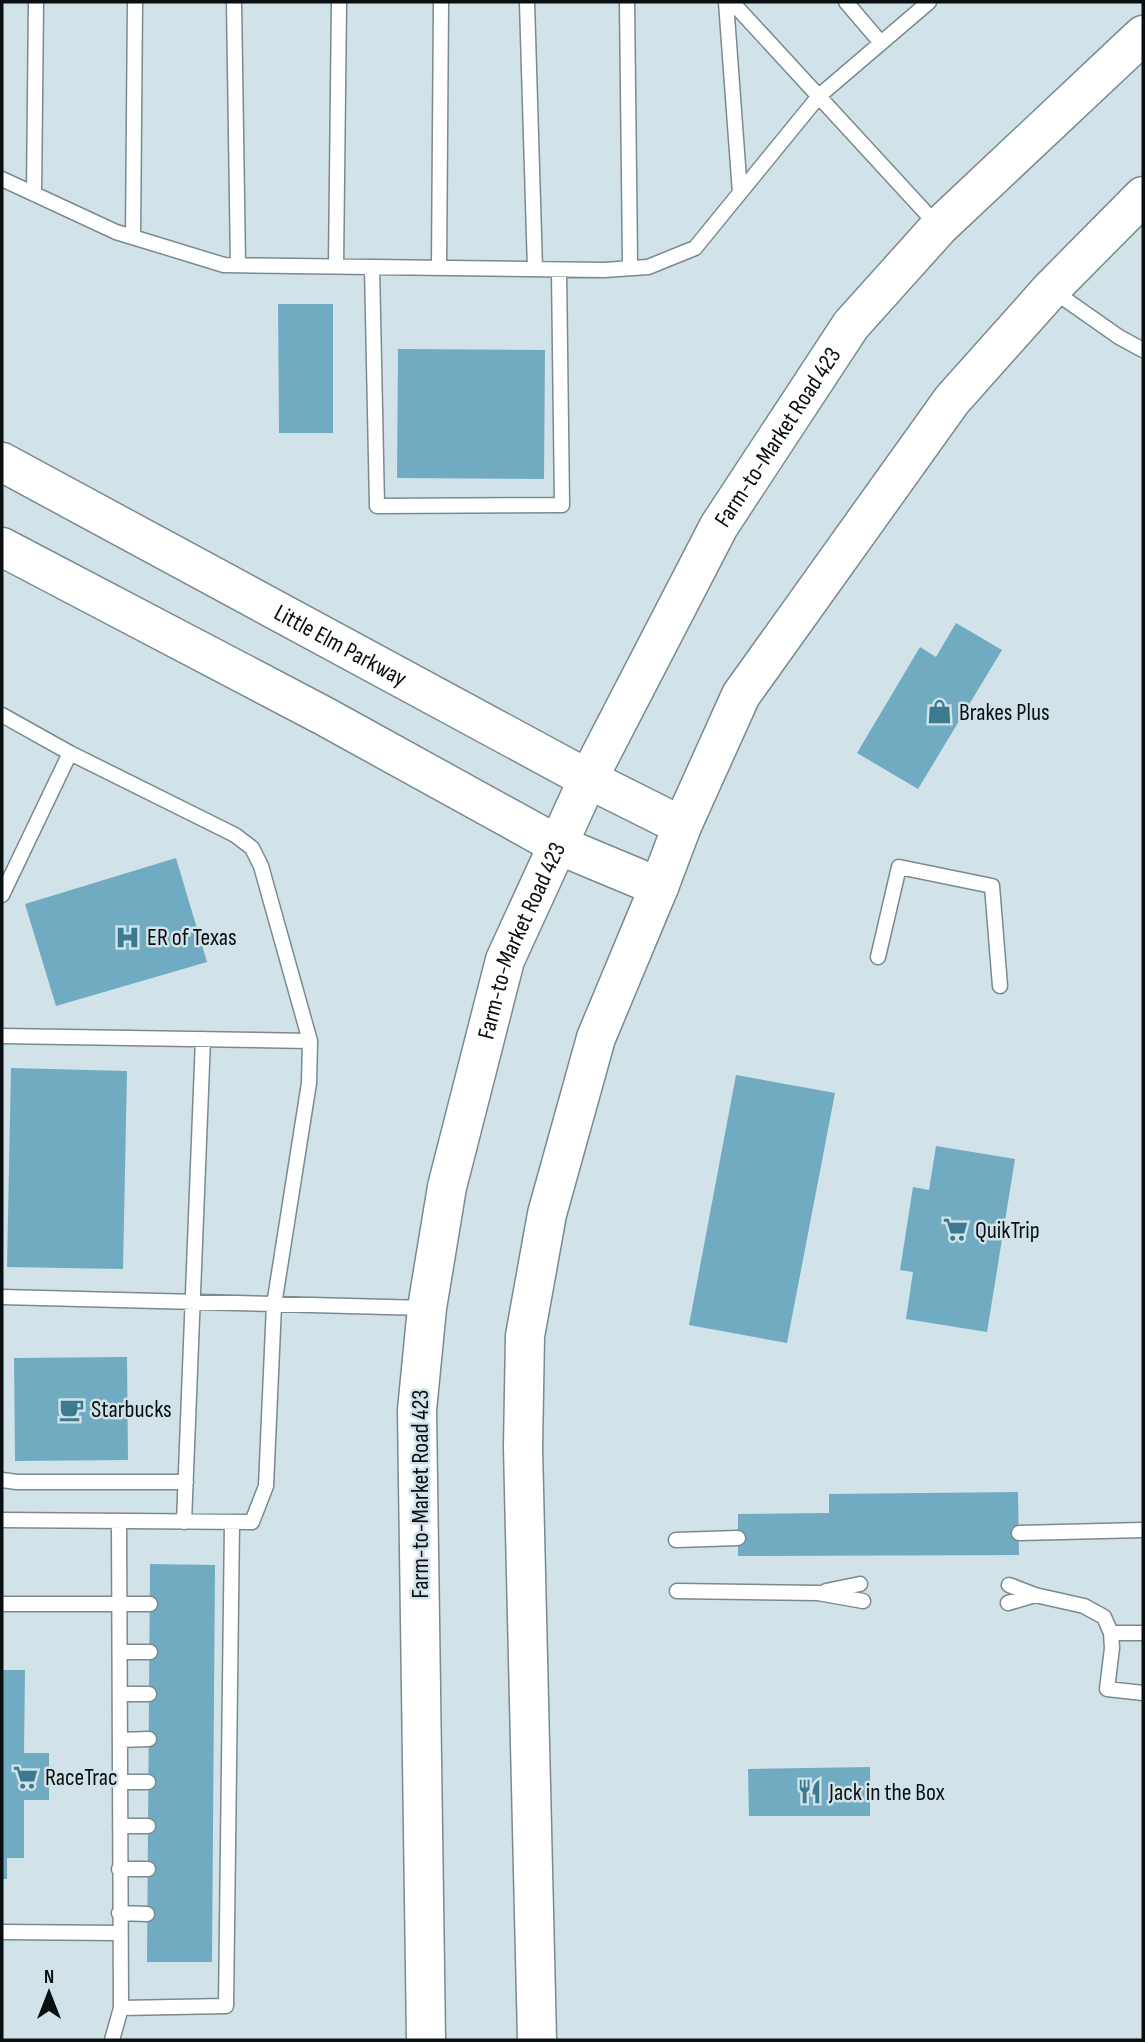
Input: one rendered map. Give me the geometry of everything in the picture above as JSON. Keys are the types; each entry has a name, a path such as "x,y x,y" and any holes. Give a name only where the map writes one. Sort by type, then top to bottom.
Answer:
{"main road":[{"name":"Farm-to-Market Road 423","path":"426,2040 417,1410 427,1308 447,1187 505,960 588,779 719,526 851,325 939,227 1143,35"},
{"path":"537,2040 523,1461 525,1336 547,1214 596,1038 682,825 741,695 952,400 1051,289 1143,196"},
{"name":"Little Elm Parkway","path":"2,461 588,779 682,825"},
{"path":"2,547 324,716 556,844 659,887"}],"lane":[{"path":"34,194 36,2"},
{"path":"133,237 135,2"},
{"path":"234,2 238,265"},
{"path":"336,266 339,2"},
{"path":"439,268 441,2"},
{"path":"527,2 535,269"},
{"path":"627,2 628,268"},
{"path":"729,2 740,193"},
{"path":"729,2 939,227"},
{"path":"846,2 881,43"},
{"path":"2,179 116,232 224,265 559,270 648,267 695,248 819,96 929,2"},
{"path":"372,267 377,506 562,505 559,270"},
{"path":"1051,289 1119,337 1143,350"},
{"path":"2,715 70,753 235,835 251,848 261,866 310,1041 309,1083 274,1305 266,1486 252,1522 2,1520"},
{"path":"2,895 70,753"},
{"path":"878,957 899,867 992,886 1000,986"},
{"path":"2,1036 310,1041"},
{"path":"184,1522 203,1039"},
{"path":"2,1297 427,1308"},
{"path":"2,1480 186,1482"},
{"path":"112,2040 121,2008 119,1522"},
{"path":"121,2008 226,2006 232,1523"},
{"path":"1018,1533 1143,1530"},
{"path":"676,1540 738,1538"},
{"path":"818,1593 860,1584"},
{"path":"1009,1585 1035,1595 1084,1606 1104,1617 1111,1633 1112,1648 1107,1689 1143,1693"},
{"path":"677,1591 818,1593 863,1601"},
{"path":"1008,1603 1035,1595"},
{"path":"2,1604 150,1604"},
{"path":"215,1604 231,1604"},
{"path":"1111,1633 1143,1633"},
{"path":"120,1652 150,1652"},
{"path":"214,1652 231,1653"},
{"path":"120,1693 149,1694"},
{"path":"214,1694 230,1694"},
{"path":"120,1740 149,1739"},
{"path":"214,1739 229,1739"},
{"path":"213,1780 229,1780"},
{"path":"120,1782 148,1782"},
{"path":"120,1826 148,1826"},
{"path":"213,1827 228,1826"},
{"path":"119,1869 148,1870"},
{"path":"212,1871 227,1871"},
{"path":"119,1913 148,1914"},
{"path":"212,1915 227,1916"},
{"path":"2,1932 119,1933"}],"building":[{"path":"278,304 333,304 333,433 279,433"},
{"path":"398,349 545,350 544,479 397,478"},
{"path":"956,623 1002,650 918,789 857,753 920,647 936,657"},
{"path":"176,858 207,962 56,1006 25,904"},
{"path":"11,1068 127,1071 123,1269 7,1267"},
{"path":"736,1075 835,1093 787,1343 689,1325"},
{"name":"QuikTrip","path":"936,1146 1015,1159 987,1332 906,1319 913,1272 900,1270 913,1187 929,1190"},
{"name":"Starbucks","path":"127,1357 128,1460 15,1461 14,1358"},
{"path":"1018,1492 1019,1555 738,1556 738,1514 829,1513 829,1494"},
{"name":"RaceTrac","path":"150,1564 215,1565 212,1962 147,1962"},
{"name":"RaceTrac","path":"2,1670 25,1670 24,1753 49,1753 49,1800 24,1800 24,1858 7,1858 7,1879 2,1879"},
{"name":"Jack in the Box","path":"870,1767 870,1816 749,1816 748,1769"}],"place":[{"name":"Brakes Plus","path":"939,712"},
{"name":"ER of Texas","path":"127,937"},
{"name":"QuikTrip","path":"955,1230"},
{"name":"Starbucks","path":"71,1409"},
{"name":"RaceTrac","path":"25,1777"},
{"name":"Jack in the Box","path":"809,1792"}]}
